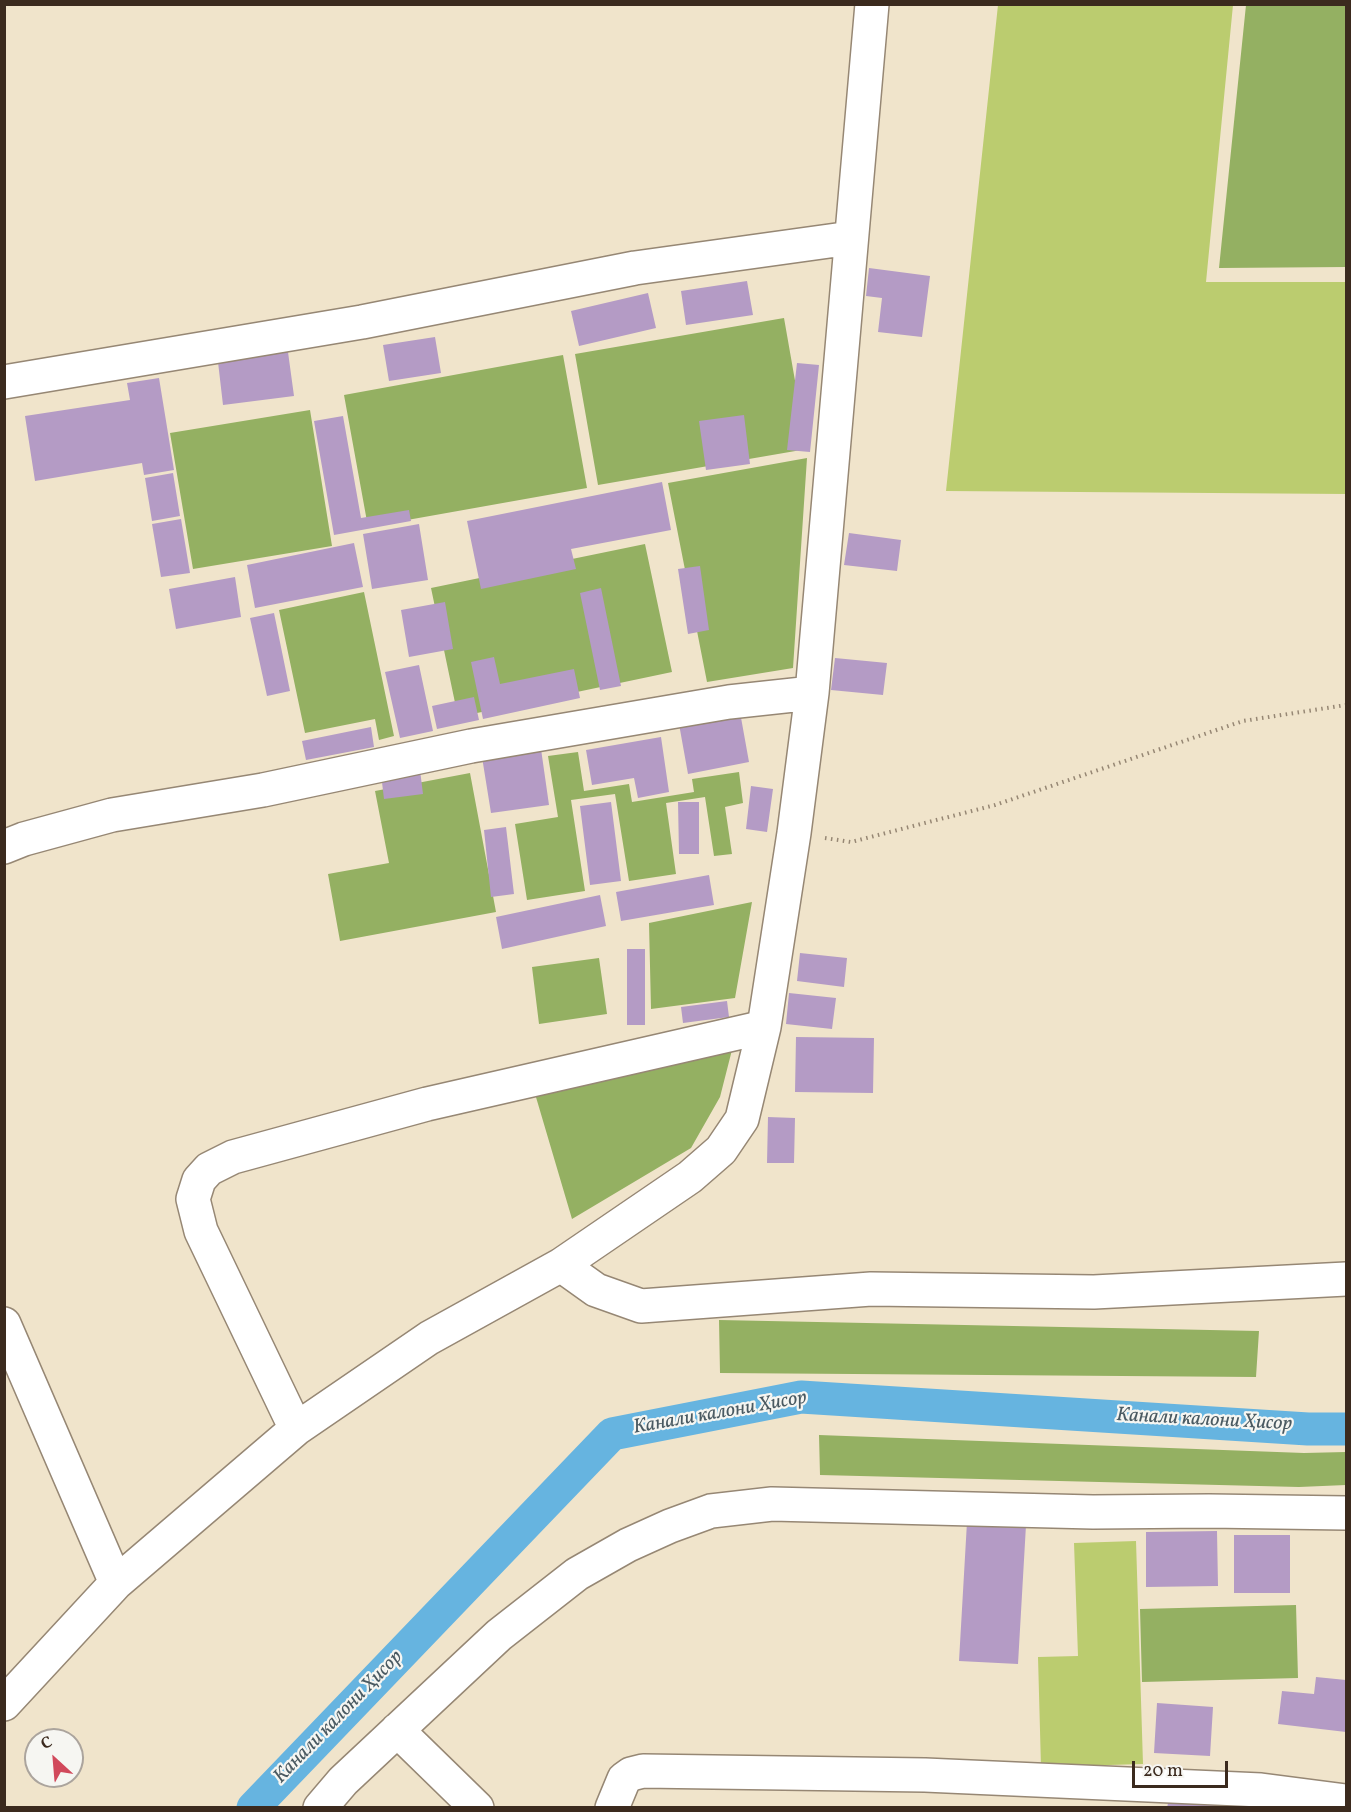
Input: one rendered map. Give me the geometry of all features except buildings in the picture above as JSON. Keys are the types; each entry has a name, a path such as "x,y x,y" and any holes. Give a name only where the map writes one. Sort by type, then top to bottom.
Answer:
{"street":[{"path":"4,1704 116,1583 296,1429 429,1338 561,1265 690,1177 721,1150 742,1119 764,1027 794,833 812,693 872,4"},
{"path":"4,382 362,322 635,268 851,238"},
{"path":"4,847 24,839 112,815 263,790 471,746 729,702 812,693"},
{"path":"296,1429 201,1231 193,1199 199,1180 209,1169 233,1157 427,1104 764,1027"},
{"path":"561,1265 596,1290 641,1306 871,1289 1094,1292 1347,1279"},
{"path":"4,1324 116,1583"},
{"path":"321,1808 343,1781 500,1635 577,1574 628,1545 711,1511 772,1504 1093,1512 1347,1513"},
{"path":"397,1730 477,1808"},
{"path":"612,1808 624,1779 631,1774 643,1771 925,1774 1261,1790 1347,1802"}],"path":[{"path":"794,833 851,842 995,805 1243,721 1347,705"}],"green space":[{"path":"998,5 1233,5 1206,282 1346,282 1346,494 946,491"},
{"path":"1246,5 1346,5 1346,267 1219,268"},
{"path":"784,318 807,449 598,485 575,354"},
{"path":"563,355 587,488 368,527 344,395"},
{"path":"310,410 332,546 193,569 170,433"},
{"path":"807,458 793,668 707,682 668,483"},
{"path":"645,544 672,672 458,717 431,588"},
{"path":"364,592 394,736 379,740 375,719 305,733 279,610"},
{"path":"578,752 584,791 629,784 632,802 694,792 692,779 739,772 743,803 725,807 732,854 714,856 705,797 666,803 676,874 629,881 615,794 571,800 585,891 527,900 515,824 558,817 548,756"},
{"path":"470,773 496,912 340,941 328,874 389,863 375,791"},
{"path":"752,902 735,998 651,1009 649,923"},
{"path":"599,958 607,1014 539,1024 532,967"},
{"path":"733,1046 720,1097 691,1148 572,1219 533,1087"},
{"path":"719,1320 1259,1331 1256,1377 720,1373"},
{"path":"819,1435 1304,1453 1346,1452 1346,1485 1299,1487 820,1475"},
{"path":"1136,1541 1143,1764 1041,1767 1038,1657 1078,1656 1074,1543"},
{"path":"1296,1605 1298,1678 1142,1682 1140,1609"}],"waterway":[{"name":"Канали калони Ҳисор","path":"253,1808 612,1434 801,1397 1308,1429 1346,1429"}]}
